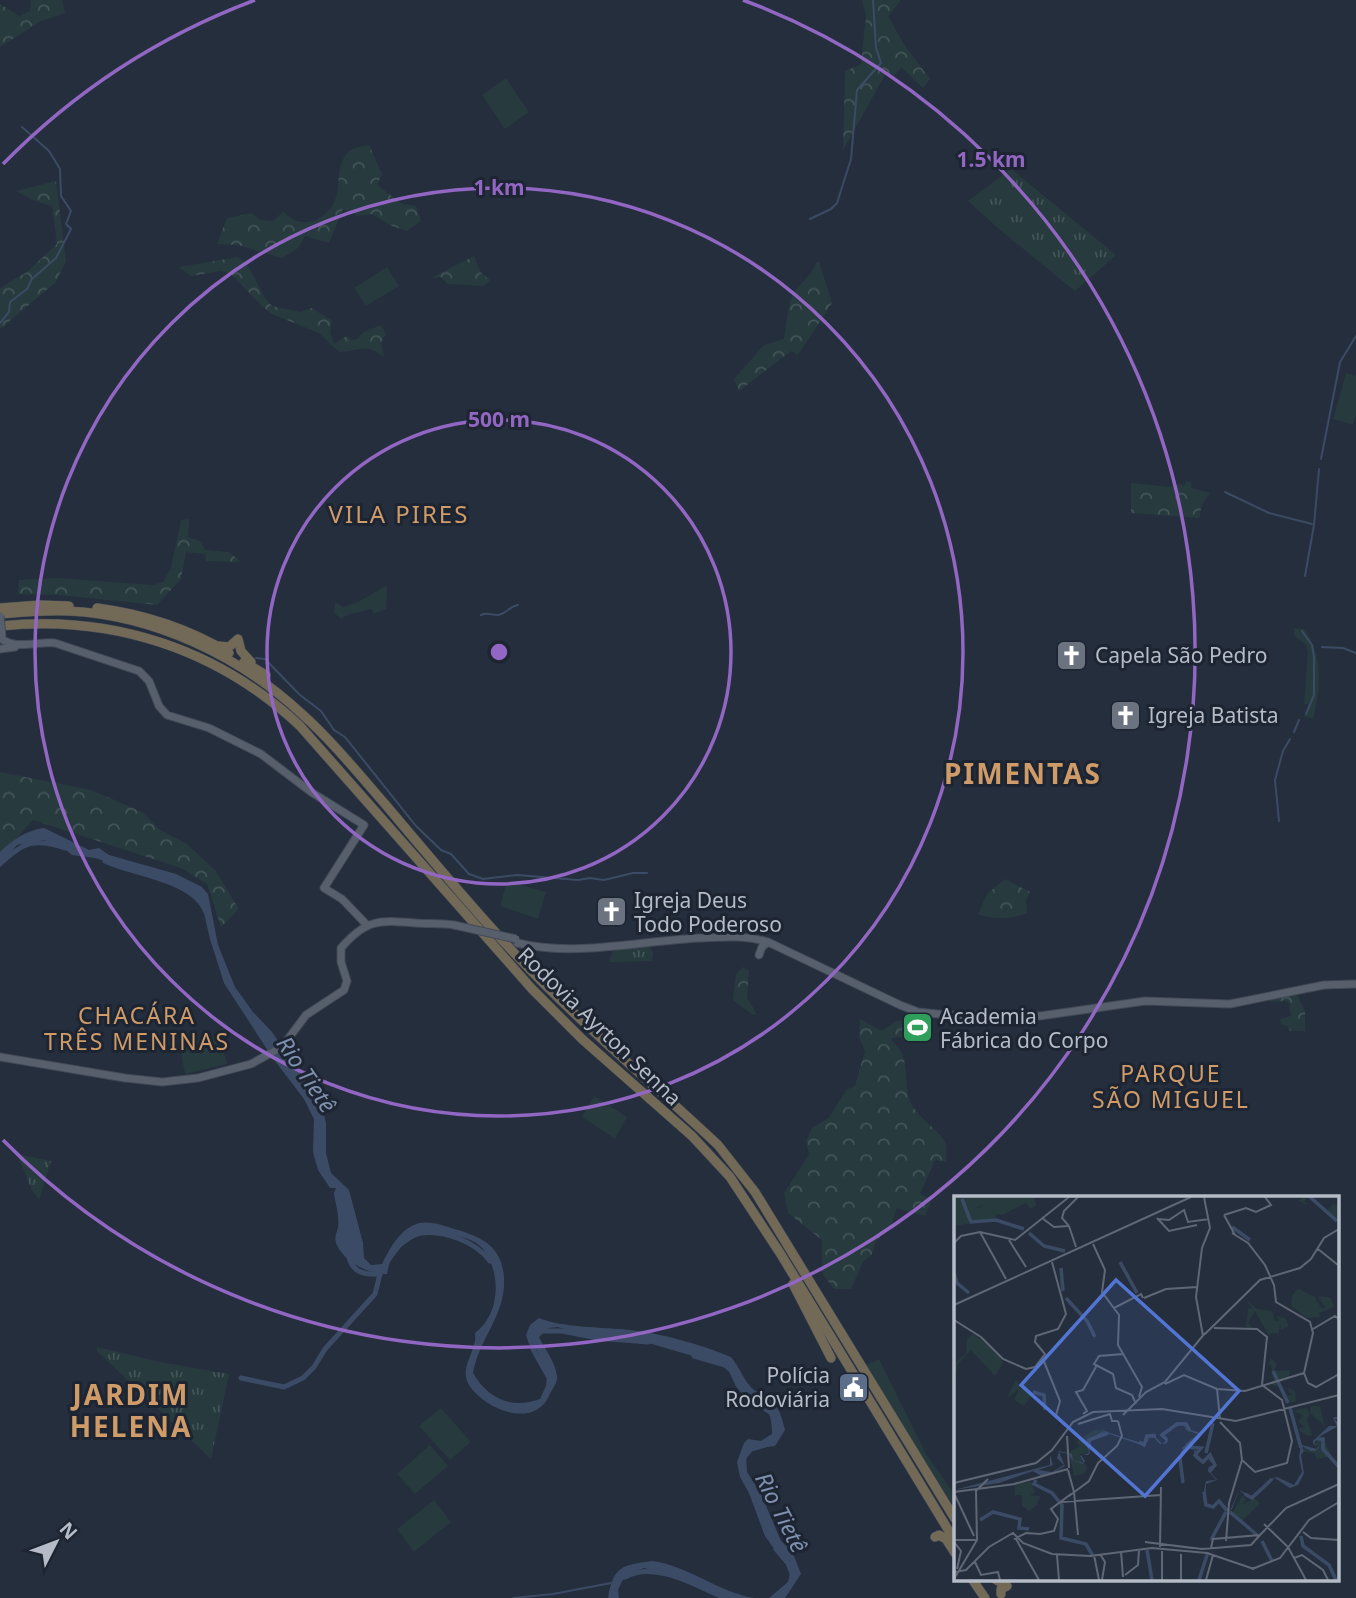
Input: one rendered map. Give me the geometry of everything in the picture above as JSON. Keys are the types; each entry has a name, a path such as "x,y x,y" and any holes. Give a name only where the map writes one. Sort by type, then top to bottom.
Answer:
{"highway":[{"path":"0,608 50,604 113,610 174,627 216,645 267,675"},
{"name":"Rodovia Ayrton Senna","path":"0,615 69,611 124,619 174,634 244,668 286,699 319,729 517,955 589,1027 718,1145 735,1165 755,1192 954,1517"},
{"name":"Rodovia Ayrton Senna","path":"1,636 38,622 104,627 159,640 224,669 279,706 324,752 532,989 582,1039 692,1136 740,1190 954,1539"},
{"path":"216,645 227,647 238,639 244,655 299,705 319,729"},
{"path":"780,1253 831,1358"},
{"path":"935,1537 939,1535 946,1539 954,1551"},
{"path":"973,1580 988,1598"},
{"path":"979,1580 988,1598"},
{"path":"996,1580 1007,1586 1002,1587 1002,1596"}],"main road":[{"path":"0,615 1,636 10,644 55,643 139,671 149,681 159,706 167,715 209,728 261,754 311,792 364,825 324,888 342,899 367,925"},
{"path":"0,649 22,644"},
{"path":"0,1057 165,1082 198,1078 242,1066 266,1057 282,1047 306,1015 344,990 347,981 341,962 341,948 367,925 389,920 456,927 558,949 726,936 752,938 900,1005 918,1012 948,1015 1040,1016 1145,1001 1230,1004 1324,985 1356,984"},
{"path":"758,955 768,943"}],"green space":[{"path":"31,0 62,0 65,13 41,21 0,47 0,4 19,16 30,11"},
{"path":"862,0 901,0 888,16 905,46 930,79 923,88 901,67 894,76 886,73 843,150 845,71 861,64 866,16"},
{"path":"506,78 529,112 505,129 482,95"},
{"path":"369,145 382,174 377,185 402,204 416,206 421,221 407,231 372,214 358,216 343,209 329,243 305,236 298,248 282,258 238,245 217,244 227,218 252,213 260,220 273,221 283,212 295,220 311,222 323,216 335,199 345,156 352,149"},
{"path":"1011,169 1116,255 1075,291 968,201"},
{"path":"56,181 66,261 56,282 0,329 0,288 27,272 57,244 52,206 32,200 16,191"},
{"path":"474,256 481,273 490,280 484,286 447,284 441,277 431,278"},
{"path":"238,257 246,262 272,306 300,312 312,308 332,321 330,332 334,344 347,336 351,340 357,339 364,332 381,325 386,334 381,343 384,357 362,348 339,352 319,333 272,314 231,274 221,271 191,276 179,267"},
{"path":"819,262 832,303 798,355 791,351 739,391 734,379 764,345 784,339 793,294"},
{"path":"387,267 399,286 366,306 354,288"},
{"path":"1346,373 1356,376 1356,415 1353,425 1333,419"},
{"path":"1187,481 1192,483 1191,488 1210,493 1202,504 1199,518 1131,513 1131,483 1170,487 1180,484 1184,486"},
{"path":"189,519 188,537 200,541 205,550 229,552 241,562 207,561 205,554 186,552 181,579 157,605 59,595 18,594 19,580 57,578 153,585 163,582 171,568 181,520"},
{"path":"387,585 386,609 374,614 371,609 341,619 334,613 335,602 343,607 358,602"},
{"path":"1294,628 1304,629 1318,661 1318,696 1313,719 1304,716 1309,705 1304,704 1308,651 1305,644 1294,635"},
{"path":"0,772 91,790 142,812 160,830 187,844 215,870 239,909 221,927 207,884 181,868 33,820 0,856"},
{"path":"1005,879 1030,892 1026,900 1027,913 1002,918 978,914 987,894"},
{"path":"507,881 546,892 538,919 500,906"},
{"path":"648,945 653,952 652,961 609,962 613,950"},
{"path":"743,967 749,971 747,998 757,1014 753,1015 733,1000 736,974"},
{"path":"1297,994 1305,1012 1305,1031 1290,1031 1287,1026 1281,1024 1280,1019 1291,1016 1289,1003 1271,1002 1270,998"},
{"path":"860,1019 882,1031 896,1021 902,1021 902,1037 892,1038 892,1041 905,1062 908,1094 919,1115 944,1140 946,1162 935,1160 920,1194 932,1199 925,1216 897,1208 891,1226 876,1241 872,1254 863,1262 851,1289 834,1289 822,1273 822,1240 788,1213 784,1193 809,1155 806,1141 812,1128 829,1118 846,1090 855,1086 865,1051 859,1037"},
{"path":"220,1036 227,1064 185,1074 179,1043"},
{"path":"594,1096 627,1117 615,1139 582,1117"},
{"path":"20,1155 51,1161 39,1200 18,1157"},
{"path":"97,1347 229,1374 211,1459 97,1351"},
{"path":"879,1359 926,1454 954,1494 954,1507 866,1365"},
{"path":"441,1408 471,1442 450,1460 419,1426"},
{"path":"430,1445 448,1466 415,1494 397,1474"},
{"path":"434,1500 451,1522 414,1552 397,1529"}],"water":[{"name":"Rio Tietê","path":"44,828 89,850 99,848 109,855 176,874 202,887 208,894 218,945 235,987 272,1032 322,1106 326,1123 326,1153 331,1173 349,1190 363,1243 364,1258 371,1265 382,1264 402,1234 420,1223 436,1224 471,1234 494,1249 499,1257 504,1278 501,1304 476,1360 473,1373 486,1390 511,1402 540,1399 546,1386 547,1375 537,1350 529,1344 526,1335 530,1325 539,1318 571,1325 656,1334 731,1357 751,1387 775,1404 785,1430 775,1446 755,1448 746,1454 747,1472 761,1494 781,1541 792,1551 801,1574 785,1598 769,1598 788,1582 790,1561 775,1550 765,1536 740,1477 737,1462 748,1439 761,1441 772,1434 770,1416 760,1402 741,1390 733,1370 715,1360 638,1340 581,1334 558,1327 549,1328 539,1337 554,1365 557,1379 542,1406 521,1414 497,1408 486,1402 476,1394 466,1378 475,1333 483,1325 494,1305 493,1270 483,1249 461,1237 423,1231 406,1239 391,1261 387,1274 372,1272 344,1256 335,1241 338,1223 334,1193 336,1188 330,1188 318,1170 313,1152 314,1119 304,1099 272,1057 224,983 201,900 181,886 167,884 163,879 95,858 72,855 60,845 43,840 17,845 0,864 0,852 10,843 26,833"},
{"name":"Rio Tietê","path":"652,1561 665,1563 754,1598 723,1598 686,1579 644,1568 632,1572 622,1581 618,1590 619,1598 608,1598 616,1573 627,1566"}],"waterway":[{"path":"810,219 831,209 837,203 851,159 857,90 881,63 876,48 873,0"},
{"path":"0,323 9,312 10,302 27,289 32,279 56,258 71,229 66,224 71,211 61,196 60,169 49,151 22,127"},
{"path":"1321,459 1340,362 1356,336"},
{"path":"1305,576 1314,525 1319,469"},
{"path":"1225,492 1269,513 1312,524"},
{"path":"481,615 498,615 518,605"},
{"path":"1302,631 1312,645 1314,657 1314,695 1306,714"},
{"path":"1322,647 1343,648 1356,653"},
{"path":"256,658 265,659 300,695 321,711 416,826 441,850 451,854 469,874 483,879 517,875 604,880 633,873 647,873"},
{"path":"1294,732 1299,720"},
{"path":"1279,821 1275,780 1283,751 1290,739"},
{"name":"Rio Tietê","path":"0,864 16,850 30,844 46,843 66,848"},
{"name":"Rio Tietê","path":"105,861 176,885 189,892 206,912"},
{"name":"Rio Tietê","path":"397,1247 418,1234 440,1233 477,1248 490,1261"},
{"name":"Rio Tietê","path":"348,1253 358,1271 379,1274 382,1270"},
{"path":"241,1378 284,1387 303,1378 314,1367 325,1349 375,1294 380,1274"},
{"name":"Rio Tietê","path":"540,1331 562,1331 598,1338 648,1342"},
{"name":"Rio Tietê","path":"532,1341 533,1349 548,1376"},
{"name":"Rio Tietê","path":"694,1356 725,1365 746,1395 770,1412"},
{"name":"Rio Tietê","path":"742,1460 751,1449 772,1443"},
{"name":"Rio Tietê","path":"776,1549 788,1563 793,1576"},
{"name":"Rio Tietê","path":"625,1577 649,1571 662,1573 725,1598"},
{"path":"513,1598 611,1583"}],"place":[{"name":"Capela São Pedro","path":"1072,655"},
{"name":"Igreja Batista","path":"1125,715"},
{"name":"Igreja Deus Todo Poderoso","path":"611,912"},
{"name":"Academia Fábrica do Corpo","path":"917,1028"},
{"name":"Polícia Rodoviária","path":"853,1387"}],"district":[{"name":"VILA PIRES","path":"399,513"},
{"name":"PIMENTAS","path":"1023,773"},
{"name":"CHACÁRA TRÊS MENINAS","path":"137,1028"},
{"name":"PARQUE SÃO MIGUEL","path":"1171,1086"},
{"name":"JARDIM HELENA","path":"131,1410"}]}
